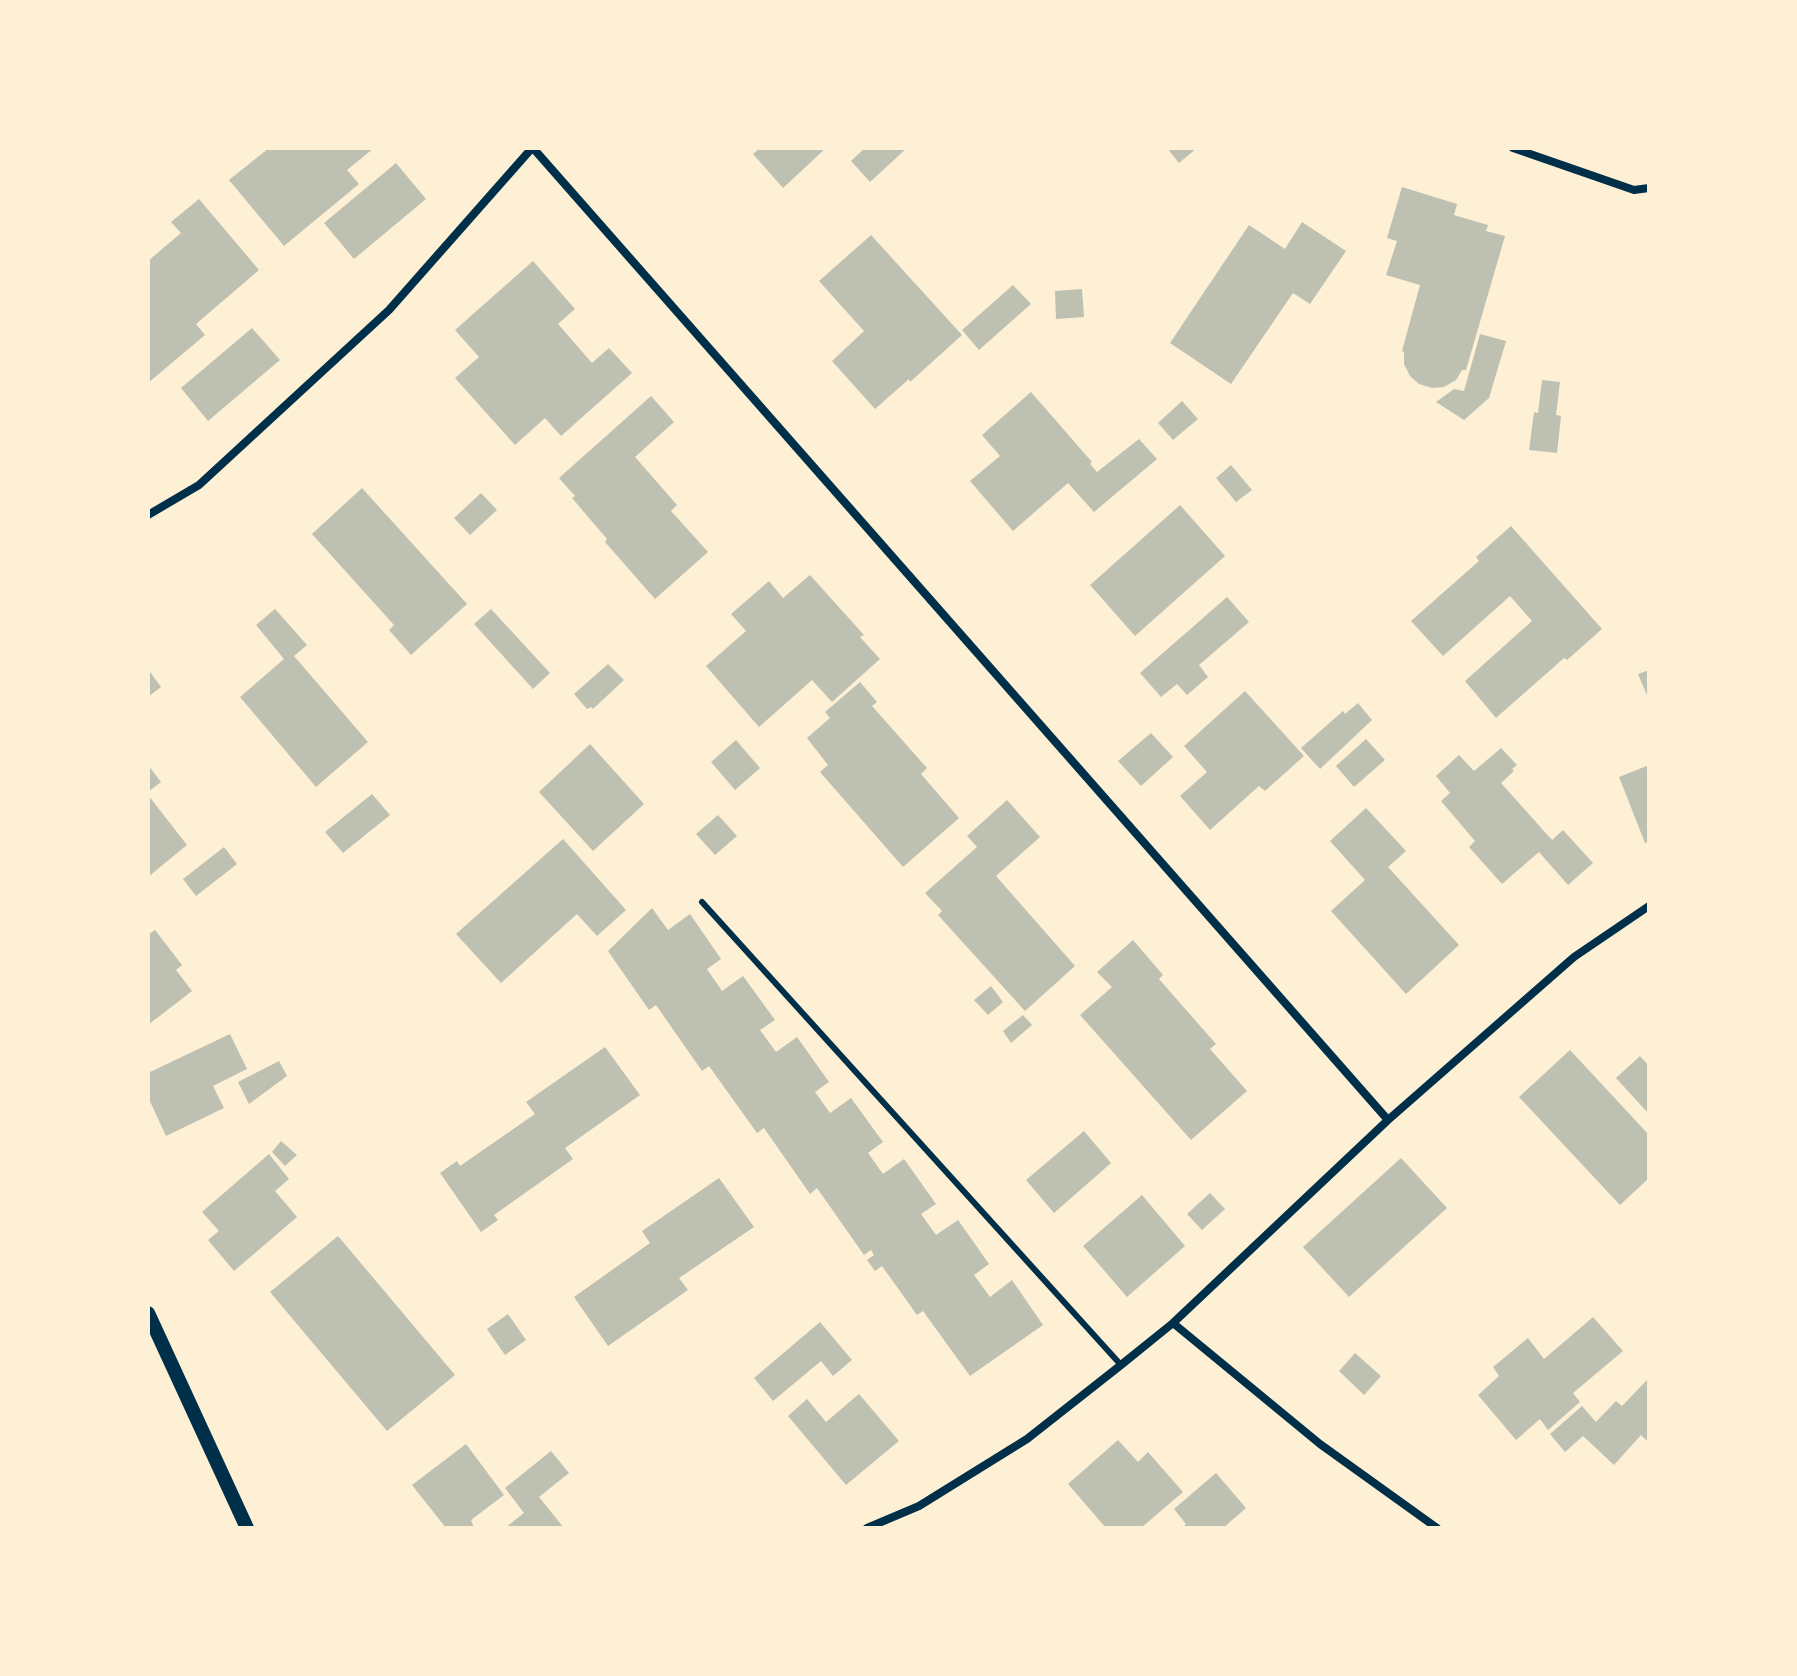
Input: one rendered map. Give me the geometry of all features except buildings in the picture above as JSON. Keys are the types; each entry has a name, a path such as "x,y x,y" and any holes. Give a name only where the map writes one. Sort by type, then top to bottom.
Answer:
{"street":[{"path":"148,515 199,485 389,310 533,148 1388,1120"},
{"path":"1513,148 1634,190 1649,188"},
{"path":"867,1528 919,1506 1027,1439 1121,1365 1173,1323 1388,1120 1574,957 1649,906"},
{"path":"148,1313 247,1528"},
{"path":"1173,1323 1320,1444 1437,1528"}],"lane":[{"path":"702,902 1121,1365"}]}
